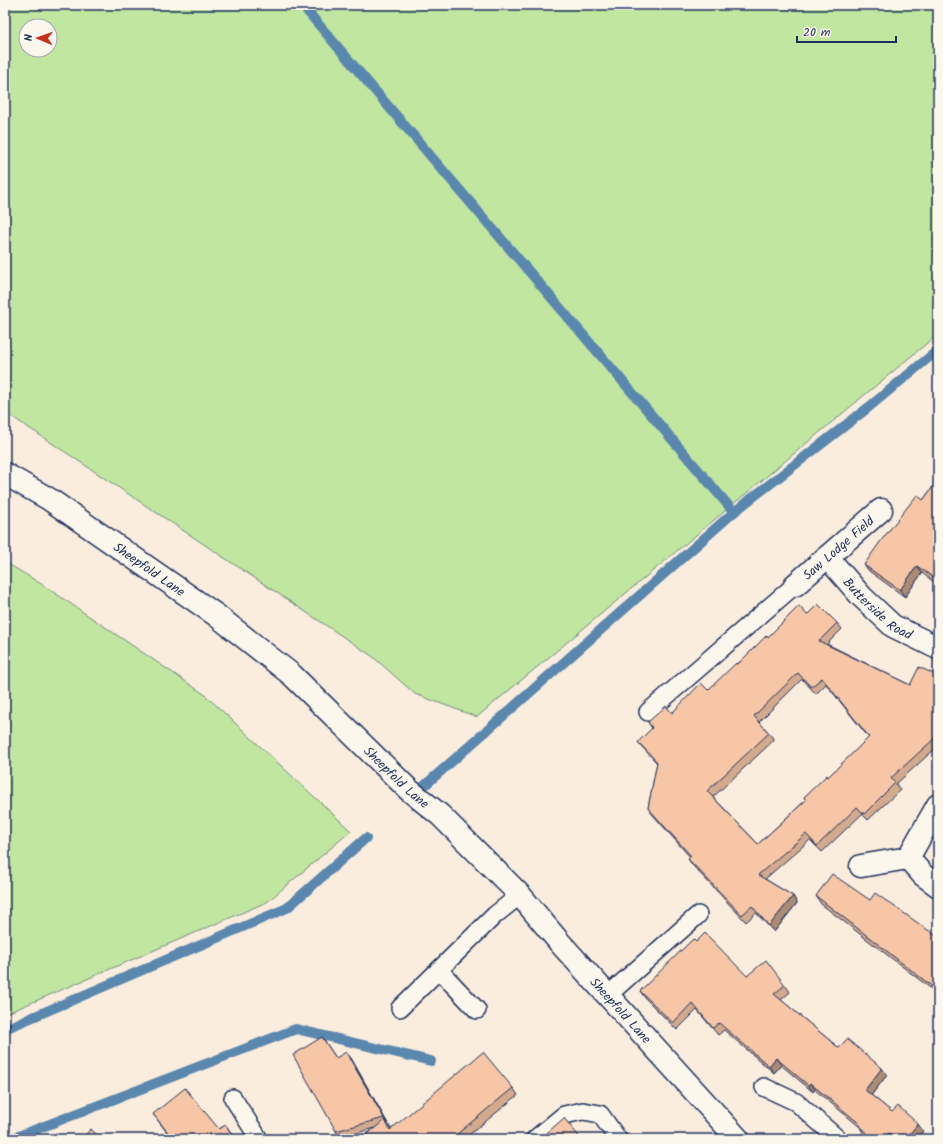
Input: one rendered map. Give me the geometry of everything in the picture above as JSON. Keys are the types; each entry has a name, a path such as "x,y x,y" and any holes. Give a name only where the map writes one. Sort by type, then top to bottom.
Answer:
{"street":[{"name":"Sheepfold Lane","path":"5,474 50,499 216,615 292,676 409,790 440,815 520,895 607,996 738,1139"},
{"name":"Saw Lodge Field","path":"795,585 881,510"},
{"name":"Butterside Road","path":"827,557 861,596 893,626 938,648"},
{"path":"908,858 938,805"},
{"path":"861,866 908,858"},
{"path":"908,858 924,875 938,886"}],"lane":[{"path":"648,712 795,585"},
{"path":"400,1008 495,915 520,895"},
{"path":"607,996 698,915"},
{"path":"440,970 477,1010"},
{"path":"764,1087 796,1102 838,1139"},
{"path":"233,1098 259,1139"},
{"path":"535,1139 564,1115 583,1111 600,1114 618,1139"}],"green space":[{"path":"5,5 938,5 938,334 477,717 415,694 372,656 5,412"},
{"path":"5,562 43,585 204,694 351,831 267,902 5,1014"}],"building":[{"path":"938,480 938,581 917,566 900,590 864,565 917,495 923,500"},
{"path":"818,604 837,623 819,641 910,685 919,667 938,676 938,731 935,738 891,778 895,783 864,814 857,807 817,846 806,834 758,875 793,896 769,926 752,906 742,915 688,859 691,856 648,808 657,762 638,742 652,728 648,722 666,706 672,713 701,683 708,690 736,663 737,665 767,635 768,637 799,606 807,615","holes":["798,673 811,687 822,678 869,737 828,777 827,775 804,797 806,800 758,844 707,791 769,733 754,716"]},
{"path":"832,874 870,900 875,893 938,937 938,991 816,896"},
{"path":"705,933 747,976 766,960 785,985 774,994 839,1048 847,1039 882,1068 865,1090 892,1112 898,1106 918,1124 905,1139 895,1139 889,1133 883,1139 873,1139 859,1126 860,1124 810,1083 808,1085 776,1058 769,1066 719,1023 713,1028 692,1003 673,1023 640,991 693,939 696,942"},
{"path":"322,1037 336,1058 346,1052 384,1118 336,1131 293,1055"},
{"path":"483,1052 513,1088 451,1139 361,1139 385,1120 390,1130"},
{"path":"185,1088 219,1129 226,1125 234,1139 173,1139 153,1114"},
{"path":"564,1118 581,1139 540,1139"},
{"path":"91,1129 101,1139 81,1139"}],"waterway":[{"path":"302,5 734,512"},
{"path":"423,787 734,512 869,407 938,350"},
{"path":"5,1029 287,908 366,838"},
{"path":"11,1139 296,1029 431,1061"}]}
